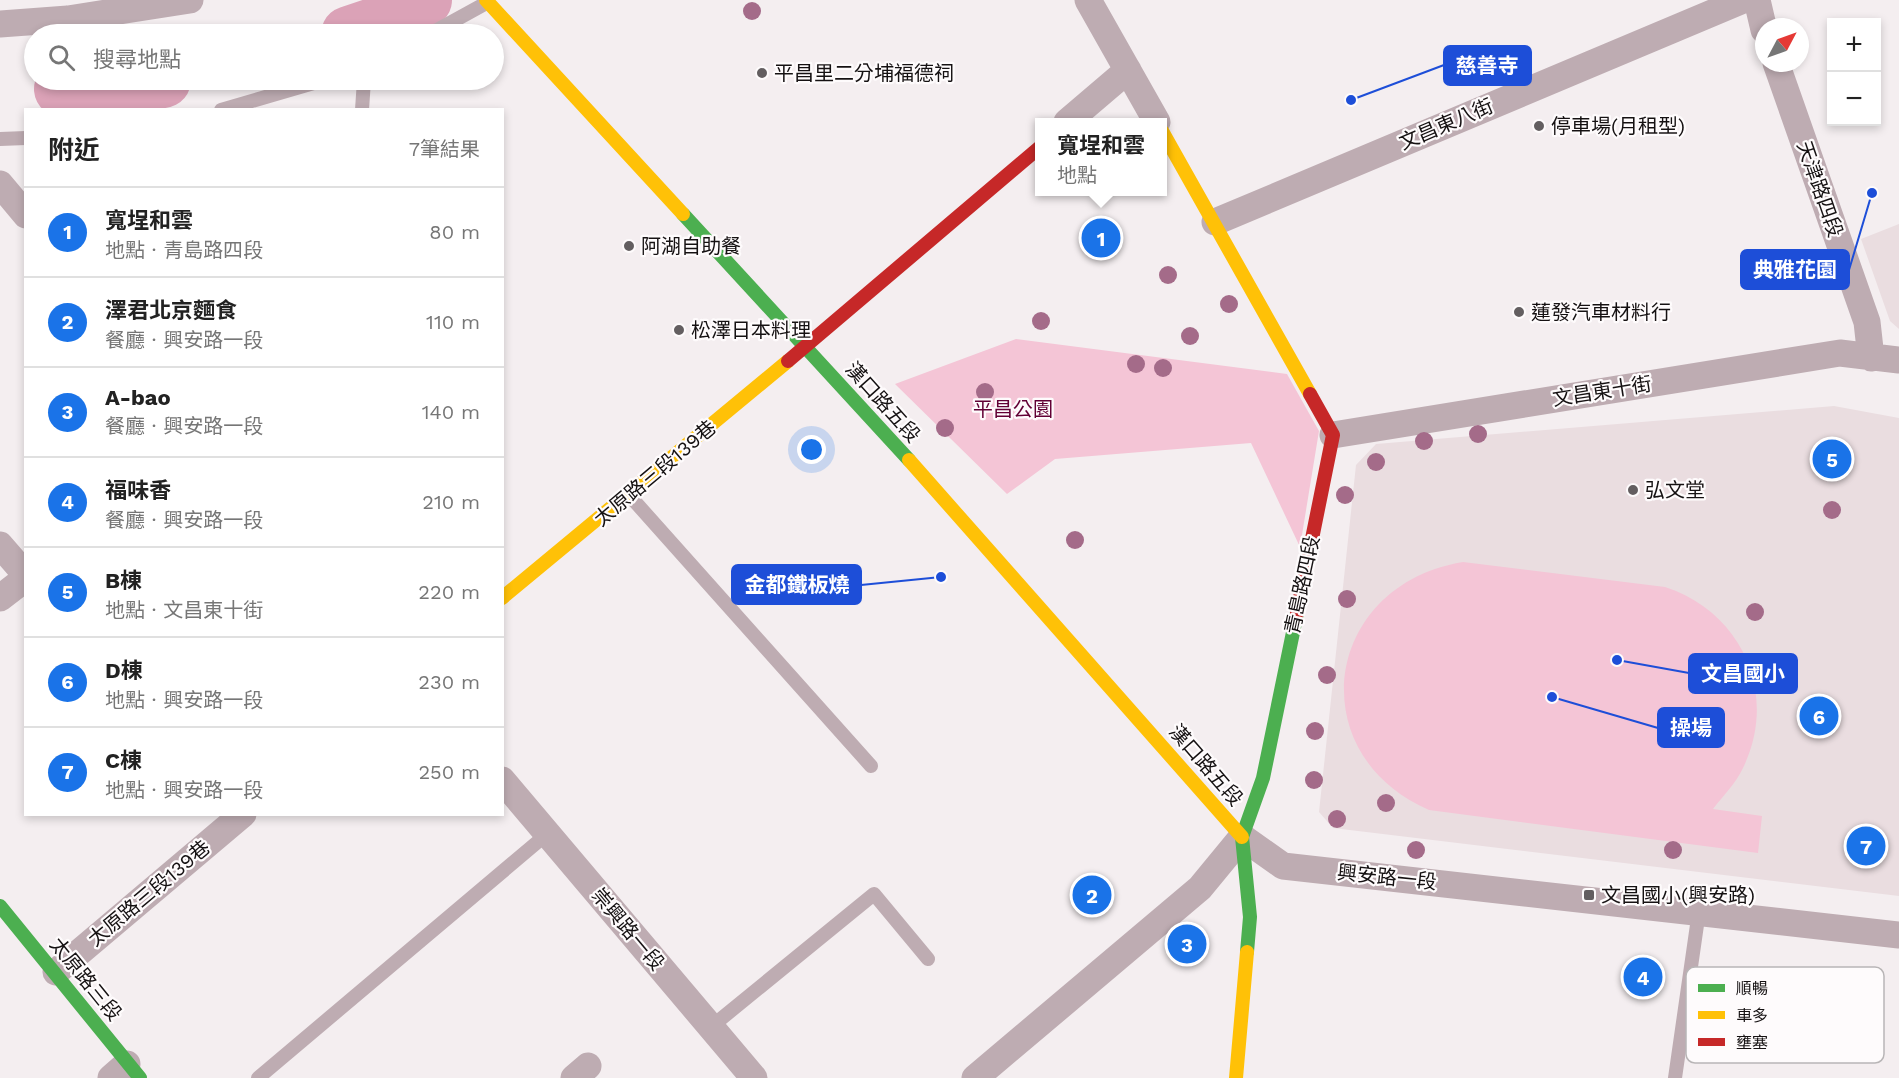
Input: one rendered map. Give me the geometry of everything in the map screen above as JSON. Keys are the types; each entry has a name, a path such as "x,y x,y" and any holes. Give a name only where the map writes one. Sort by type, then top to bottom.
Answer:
{"street":[{"path":"0,24 68,19 190,0"},
{"path":"1088,0 1154,118"},
{"name":"文昌東八街","path":"1215,222 1743,0"},
{"path":"1757,0 1761,18"},
{"name":"漢口路五段","path":"489,1 950,505 1242,837"},
{"path":"1073,118 1128,70"},
{"name":"天津路四段","path":"1779,72 1867,322 1871,358"},
{"path":"1167,140 1333,435"},
{"name":"太原路三段139巷","path":"504,596 629,495 1035,151"},
{"path":"0,184 24,213"},
{"name":"文昌東十街","path":"1333,435 1840,353 1871,358"},
{"path":"1871,358 1899,360"},
{"name":"青島路四段","path":"1236,1078 1250,917 1242,837 1263,778 1333,435"},
{"path":"0,545 24,574"},
{"path":"0,598 24,578"},
{"name":"崇興路一段","path":"504,782 754,1078"},
{"name":"太原路三段139巷","path":"56,972 241,816"},
{"path":"975,1078 1200,888 1242,837"},
{"name":"興安路一段","path":"1242,837 1283,866 1899,935"},
{"name":"太原路三段","path":"0,906 56,972 126,1073"}],"lane":[{"path":"448,24 489,1"},
{"path":"228,108 290,90"},
{"path":"362,108 363,90"},
{"path":"0,139 24,138"},
{"path":"629,495 871,766"},
{"path":"258,1078 548,834"},
{"path":"711,1027 874,894 928,959"},
{"path":"1691,967 1699,911"},
{"path":"1675,1078 1686,1001"}],"shaded area":[{"path":"1899,224 1899,329 1890,321 1861,239"},
{"path":"1834,406 1899,418 1899,896 1333,828 1319,812 1356,465 1376,444"}],"green space":[{"name":"平昌公園","path":"1016,339 1287,374 1319,431 1300,547 1251,443 1055,459 1007,494 895,384"},
{"path":"1463,562 1665,587 1692,599 1715,615 1733,636 1746,659 1754,685 1757,712 1753,740 1743,768 1713,809 1762,816 1758,853 1429,810 1388,784 1360,751 1346,713 1345,674 1357,636 1380,603 1416,577"}],"waterway":[{"path":"379,24 391,20 424,0"}],"traffic: fast":[{"path":"683,214 909,460"},
{"path":"1247,952 1250,917 1242,837 1263,778 1297,613"},
{"path":"0,906 140,1078"}],"traffic: slow":[{"path":"486,0 683,214"},
{"path":"1167,140 1310,394"},
{"path":"504,596 788,361"},
{"path":"909,460 1242,837"},
{"path":"1236,1078 1247,952"}],"traffic: jam":[{"path":"788,361 1035,151"},
{"path":"1297,613 1333,435 1310,394"}],"place":[{"name":"平昌里二分埔福德祠","path":"762,73"},
{"name":"慈善寺","path":"1351,100"},
{"name":"停車場(月租型)","path":"1539,126"},
{"name":"典雅花園","path":"1872,193"},
{"name":"寬埕和雲","path":"1101,238"},
{"name":"阿湖自助餐","path":"629,246"},
{"name":"蓮發汽車材料行","path":"1519,312"},
{"name":"松澤日本料理","path":"679,330"},
{"name":"B棟","path":"1832,459"},
{"name":"弘文堂","path":"1633,490"},
{"name":"金都鐵板燒","path":"941,577"},
{"name":"文昌國小","path":"1617,660"},
{"name":"操場","path":"1552,697"},
{"name":"D棟","path":"1819,716"},
{"name":"C棟","path":"1866,846"},
{"name":"澤君北京麵食","path":"1092,895"},
{"name":"文昌國小(興安路)","path":"1589,895"},
{"name":"A-bao","path":"1187,944"},
{"name":"福味香","path":"1643,977"}]}
